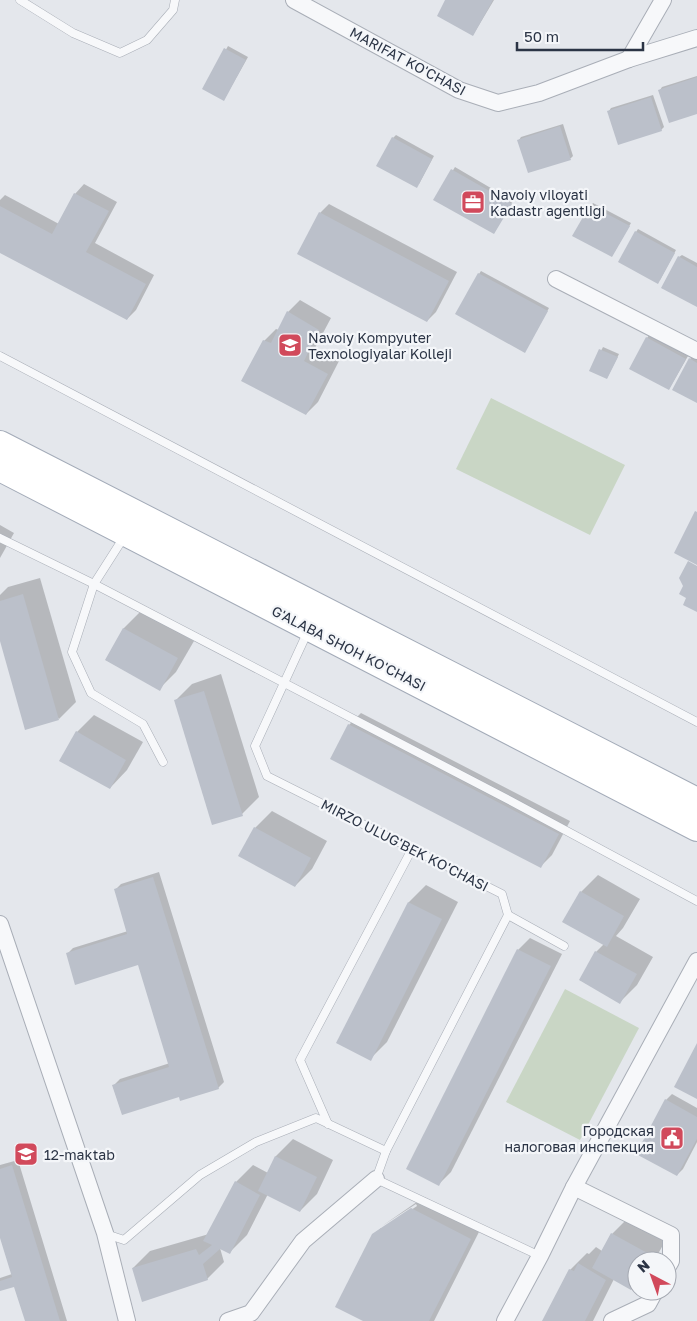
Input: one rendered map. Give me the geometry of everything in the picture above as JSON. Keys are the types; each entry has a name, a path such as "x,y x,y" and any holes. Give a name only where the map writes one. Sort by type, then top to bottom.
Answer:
{"main road":[{"name":"G'ALABA SHOH KO'CHASI","path":"0,444 697,801"},
{"name":"G'ALABA SHOH KO'CHASI","path":"0,468 697,828"}],"street":[{"name":"MARIFAT KO'CHASI","path":"294,0 460,90 498,103 539,92 629,59 697,38"},
{"path":"629,59 663,0"},
{"path":"556,279 697,351"},
{"path":"0,924 104,1234 127,1321"},
{"path":"505,1321 574,1187 697,961"},
{"path":"228,1321 251,1313 303,1241 376,1179"},
{"path":"574,1187 671,1234 671,1251"},
{"path":"612,1321 648,1304 650,1301"}],"lane":[{"path":"20,0 73,33 120,53 147,40 174,10 174,0"},
{"path":"0,356 697,722"},
{"path":"126,533 94,584 72,652 91,693 143,724 163,762"},
{"path":"0,538 94,584 509,800 697,901"},
{"path":"284,684 309,628"},
{"name":"MIRZO ULUG'BEK KO'CHASI","path":"284,684 255,746 267,776 502,894 508,915"},
{"path":"328,1124 300,1060 412,849"},
{"path":"540,1256 376,1179 386,1151 508,915 564,946"},
{"path":"104,1234 124,1240 200,1175 256,1142 316,1118 386,1151"}],"green space":[{"path":"491,398 625,465 590,535 456,469"},
{"path":"565,989 639,1028 580,1140 506,1102"}],"building":[{"path":"445,0 493,0 473,36 437,16"},
{"path":"224,48 246,60 224,101 202,89"},
{"path":"697,77 697,114 669,123 658,90"},
{"path":"651,97 662,131 618,145 607,111"},
{"path":"560,126 571,160 528,173 517,140"},
{"path":"392,137 432,159 417,188 376,166"},
{"name":"Navoiy viloyati Kadastr agentligi","path":"451,169 512,204 494,234 433,200"},
{"path":"74,193 109,211 86,252 146,284 127,320 0,253 0,206 52,234"},
{"path":"590,205 630,226 612,257 572,236"},
{"path":"319,212 449,281 427,322 297,254"},
{"path":"635,231 675,253 658,284 618,262"},
{"path":"678,256 697,267 697,307 661,288"},
{"path":"478,273 548,311 525,353 455,314"},
{"path":"287,311 319,330 304,361 328,374 306,415 241,381 263,340 271,343"},
{"path":"646,337 686,359 669,390 629,369"},
{"path":"599,349 618,357 607,379 589,371"},
{"path":"689,358 697,363 697,403 672,390"},
{"path":"695,511 697,512 697,565 674,553"},
{"path":"688,561 697,566 697,612 683,605 686,598 679,594 683,586 679,578"},
{"path":"23,594 59,720 25,730 0,641 0,601"},
{"path":"123,628 178,658 160,691 105,660"},
{"path":"204,691 243,816 212,825 174,700"},
{"path":"348,724 559,834 541,868 330,759"},
{"path":"76,731 126,760 110,789 59,761"},
{"path":"254,827 311,858 295,887 238,856"},
{"path":"153,877 219,1089 180,1101 179,1097 122,1115 112,1085 169,1067 138,965 75,985 66,953 127,934 114,889"},
{"path":"580,891 624,916 607,947 562,922"},
{"path":"408,902 442,919 371,1061 336,1043"},
{"path":"517,949 551,966 439,1186 406,1169"},
{"path":"595,951 637,974 620,1004 579,980"},
{"path":"697,1043 697,1099 674,1087"},
{"path":"665,1099 697,1117 697,1139 677,1176 636,1154"},
{"path":"275,1156 317,1177 300,1212 258,1191"},
{"path":"12,1165 60,1321 25,1321 14,1287 0,1291 0,1281 12,1277 0,1238 0,1169"},
{"path":"235,1181 260,1195 230,1254 220,1249 203,1264 208,1280 142,1302 132,1268 196,1249 199,1255 212,1245 203,1241"},
{"path":"411,1208 471,1239 429,1321 363,1321 335,1307 372,1234"},
{"path":"611,1233 644,1251 627,1251 627,1288 592,1268"},
{"path":"578,1263 606,1280 585,1321 542,1321 569,1269 574,1271"}],"place":[{"name":"Navoiy viloyati Kadastr agentligi","path":"473,202"},
{"name":"Navoiy Kompyuter Texnologiyalar Kolleji","path":"290,345"},
{"name":"Городская налоговая инспекция","path":"672,1138"},
{"name":"12-maktab","path":"26,1154"}]}
